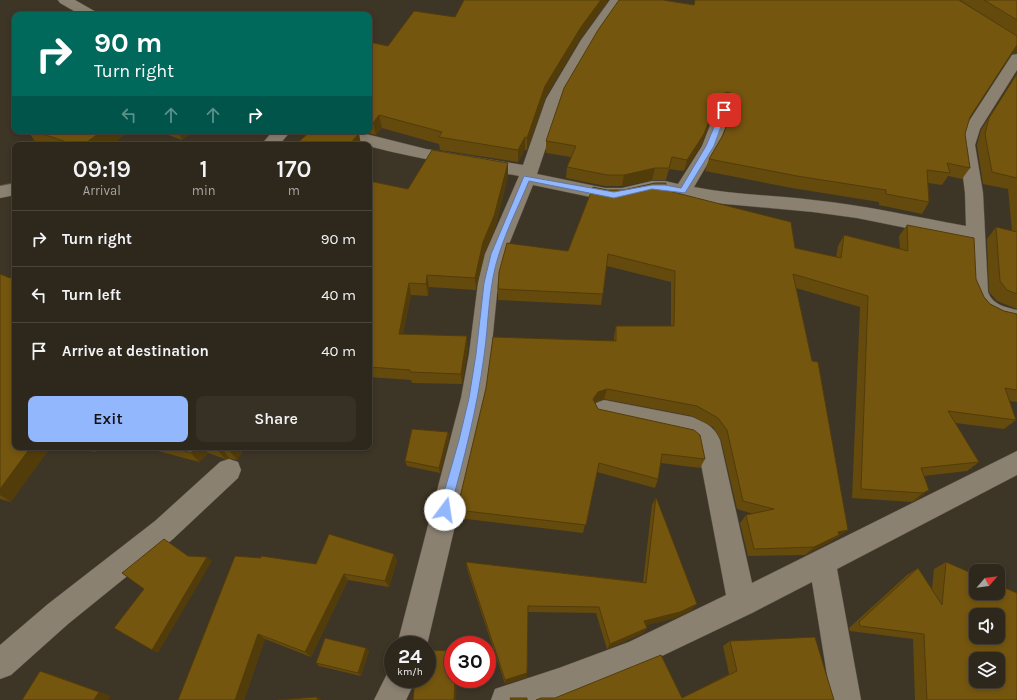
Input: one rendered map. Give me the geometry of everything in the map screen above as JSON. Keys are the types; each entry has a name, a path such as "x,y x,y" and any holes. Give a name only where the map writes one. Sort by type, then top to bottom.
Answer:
{"street":[{"path":"65,0 86,12"},
{"path":"414,636 473,398 480,354 488,283 495,254 528,175 554,99 588,40 617,0"},
{"path":"1017,58 972,129 967,145 974,194 980,300 985,307 994,312 1017,318"},
{"path":"683,191 710,146 724,110"},
{"path":"272,142 280,134"},
{"path":"347,134 426,154 528,175 614,195 652,187 665,187 749,201 813,206 857,212 976,235"},
{"path":"0,192 12,190"},
{"path":"604,410 692,428 705,435 708,440 742,603"},
{"path":"506,700 560,683 635,654 742,603 1017,462"},
{"path":"0,664 58,614 164,530 229,470"},
{"path":"822,562 846,700"},
{"path":"389,700 396,688"}],"building":[{"path":"464,0 601,0 581,27 545,86 527,138 525,137 518,150 439,137 442,132 379,115 372,122 372,43 388,46 414,11 455,17"},
{"path":"619,0 663,0 694,5 695,0 959,0 1017,36 1017,45 970,117 965,134 970,168 947,163 950,173 927,170 929,202 886,194 886,190 797,176 709,159 723,135 737,99 735,95 728,92 721,94 718,98 704,134 687,160 672,157 669,168 655,168 624,175 607,175 567,167 576,146 546,141 564,88 598,30"},
{"path":"984,0 1017,0 1017,20"},
{"path":"1017,74 1017,178 992,172 985,134 989,118"},
{"path":"42,134 98,134 87,142 67,142"},
{"path":"308,134 358,134 352,142 298,142"},
{"path":"432,150 508,163 494,216 483,242 475,278 427,275 426,284 409,283 399,334 467,336 461,374 410,372 410,370 372,367 372,182 408,189"},
{"path":"655,183 666,183 665,190 791,222 795,248 841,258 844,235 908,251 907,225 974,238 976,279 984,297 990,304 1004,311 1017,314 1017,390 1005,388 1016,420 948,411 979,462 921,468 929,490 923,493 861,489 868,296 793,274 812,361 818,362 848,530 838,532 839,535 814,547 754,549 746,515 774,509 743,501 727,430 718,418 697,406 607,389 598,392 593,399 598,409 694,430 700,435 705,459 662,454 658,479 599,463 586,525 457,510 486,388 493,337 616,341 616,326 674,326 675,271 608,254 603,294 498,289 499,272 507,243 568,251 593,187 607,190 624,190"},
{"path":"996,227 1017,232 1017,294 1007,290 1000,281"},
{"path":"0,274 10,278 12,276 12,450 29,450 0,489"},
{"path":"412,429 448,432 439,468 405,461"},
{"path":"180,450 194,450 191,453"},
{"path":"656,497 697,604 680,612 644,621 647,628 610,644 599,607 528,606 527,673 505,680 496,653 496,636 490,636 466,562 646,583"},
{"path":"329,534 394,554 385,581 344,574 305,652 258,634 235,700 178,700 235,556 261,558 261,556 316,564"},
{"path":"164,539 188,556 207,557 152,650 114,628 144,589 122,573"},
{"path":"946,562 969,572 969,600 1005,600 1005,588 1017,593 1017,700 927,700 924,634 860,626 859,622 918,568 942,605"},
{"path":"815,637 834,700 536,700 541,698 555,698 661,655 682,698 737,671 730,641"},
{"path":"325,638 366,648 358,673 316,663"},
{"path":"436,650 444,651 444,688 455,688 454,700 413,700 414,688 436,688"},
{"path":"40,671 99,692 94,700 22,700"},
{"path":"317,697 317,700 278,700"},
{"path":"510,698 527,698 527,700 511,700"}],"route":[{"path":"445,510 464,440 473,398 480,354 488,283 495,254 503,231 527,178 614,195 652,187 665,187 683,191 710,146 724,110"}]}
